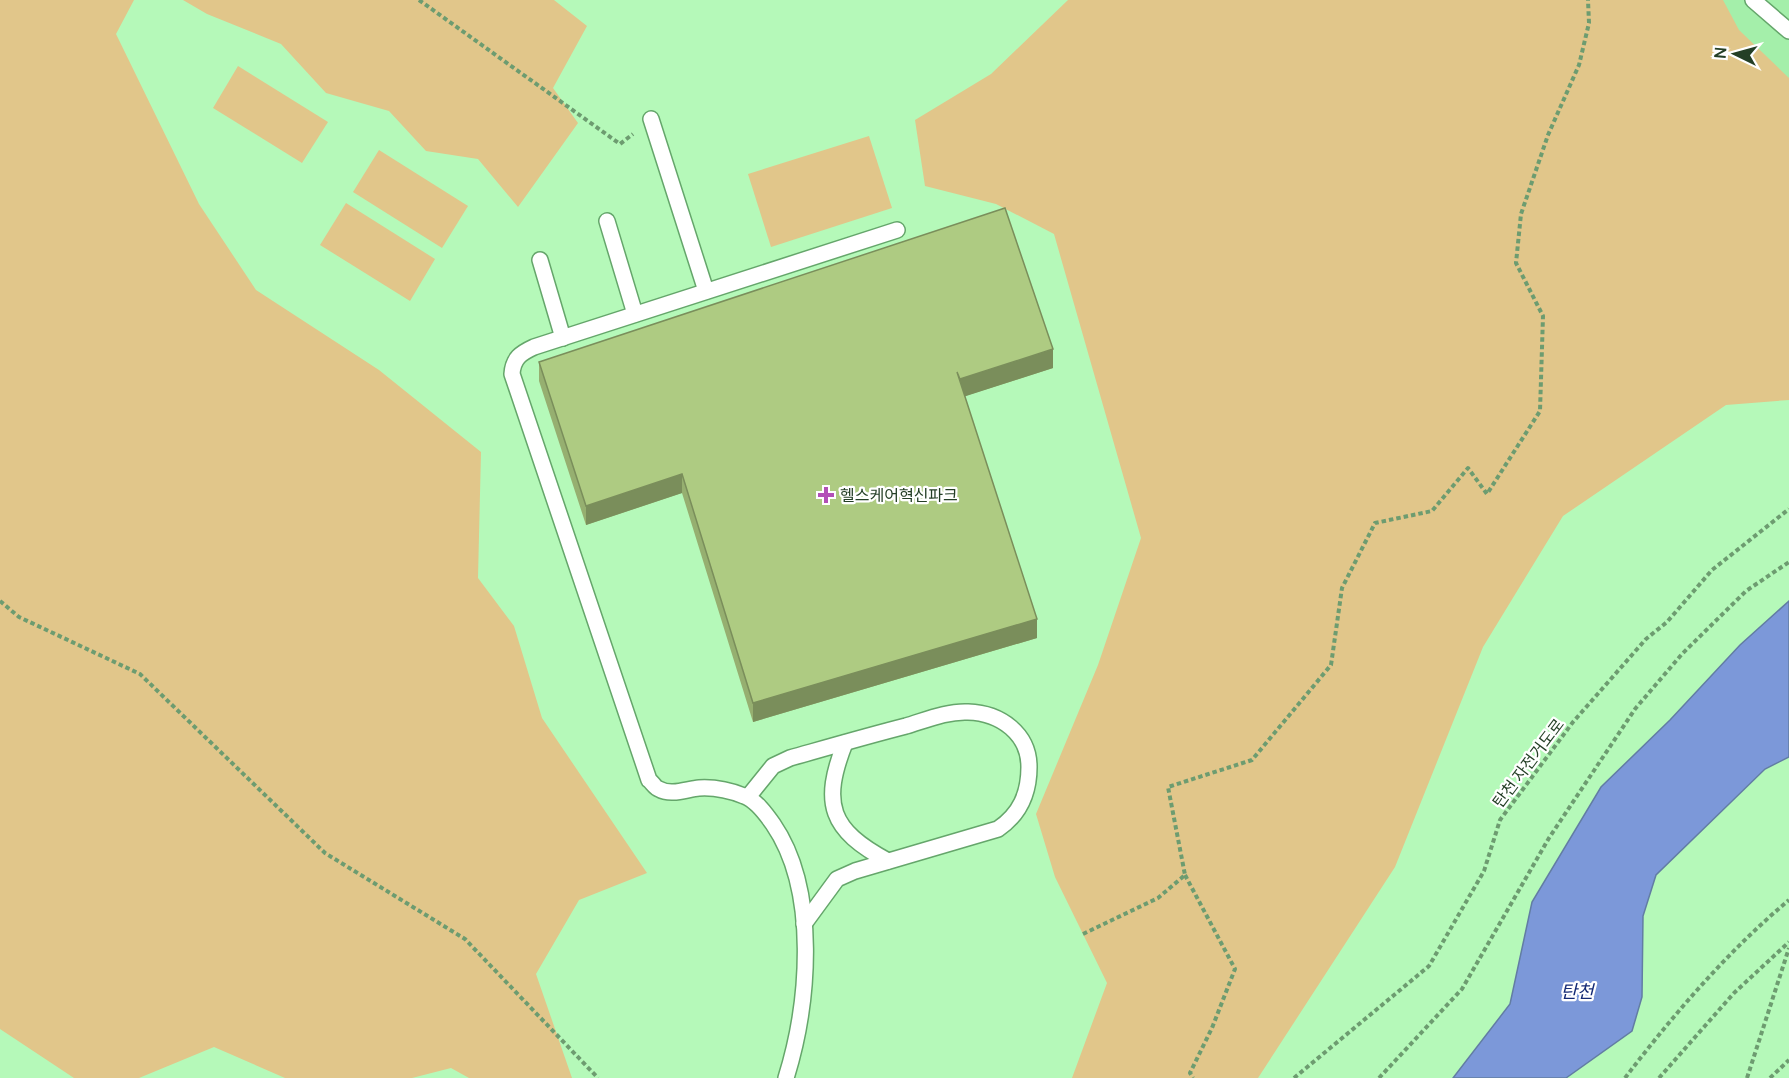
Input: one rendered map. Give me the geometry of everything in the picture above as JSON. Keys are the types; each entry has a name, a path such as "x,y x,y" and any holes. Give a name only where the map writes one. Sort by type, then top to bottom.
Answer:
{"lane":[{"path":"1753,0 1789,32"},
{"path":"651,119 706,291"},
{"path":"607,221 635,314"},
{"path":"786,1078 801,1013 806,945 792,867 781,835 766,813 748,797 722,788 675,792 659,790 649,780 512,374 513,363 522,353 563,338 897,230"},
{"path":"540,260 563,338"},
{"path":"748,797 773,766 790,758 950,713 987,714 1005,722 1021,736 1029,756 1025,798 1013,819 998,829 855,870 837,879 804,924"},
{"path":"845,743 831,786 839,822 847,834 862,848 888,861"}],"path":[{"path":"419,0 620,144 651,119"},
{"path":"1194,1078 1190,1073 1212,1028 1235,969 1185,875 1168,787 1251,760 1330,665 1342,588 1375,523 1432,511 1468,468 1486,494 1540,411 1543,316 1516,263 1521,214 1548,135 1579,64 1589,23 1588,0"},
{"name":"탄천 자전거도로","path":"1294,1078 1429,966 1484,871 1500,820 1573,722 1646,639 1667,622 1712,570 1789,509"},
{"path":"1379,1078 1462,989 1549,838 1635,709 1682,654 1746,591 1789,562"},
{"path":"0,601 19,617 140,675 325,853 465,939 598,1078"},
{"path":"1083,934 1158,898 1185,875"},
{"path":"1624,1078 1650,1044 1732,953 1789,900"},
{"path":"1659,1078 1734,993 1789,942"},
{"path":"1747,1078 1789,948"},
{"path":"1770,1078 1789,1060"}],"shaded area":[{"path":"0,0 134,0 116,34 199,204 256,290 379,370 481,452 478,578 514,626 542,718 647,873 579,900 536,974 572,1078 469,1078 451,1068 412,1078 285,1078 214,1047 139,1078 74,1078 0,1029"},
{"path":"183,0 554,0 587,26 553,88 578,123 518,207 478,159 426,151 389,111 326,93 281,44 207,14"},
{"path":"1068,0 1723,0 1739,30 1789,78 1789,400 1726,405 1563,516 1483,647 1395,867 1258,1078 1072,1078 1107,983 1055,877 1036,814 1098,665 1141,538 1054,234 996,204 925,186 915,120 991,74"},
{"path":"1713,0 1789,0 1789,97"},
{"path":"238,66 328,122 302,163 213,108"},
{"path":"869,136 892,208 771,247 748,174"},
{"path":"379,150 468,206 442,248 353,192"},
{"path":"346,203 435,259 410,301 320,245"}],"water":[{"name":"탄천","path":"1789,601 1789,757 1765,769 1656,875 1643,916 1642,997 1632,1031 1566,1078 1453,1078 1510,1004 1532,902 1601,787 1670,720 1740,645"}],"building":[{"path":"1005,208 1053,349 960,379 957,372 1037,619 753,703 682,474 586,506 539,362"}],"place":[{"name":"헬스케어혁신파크","path":"826,495"}]}
